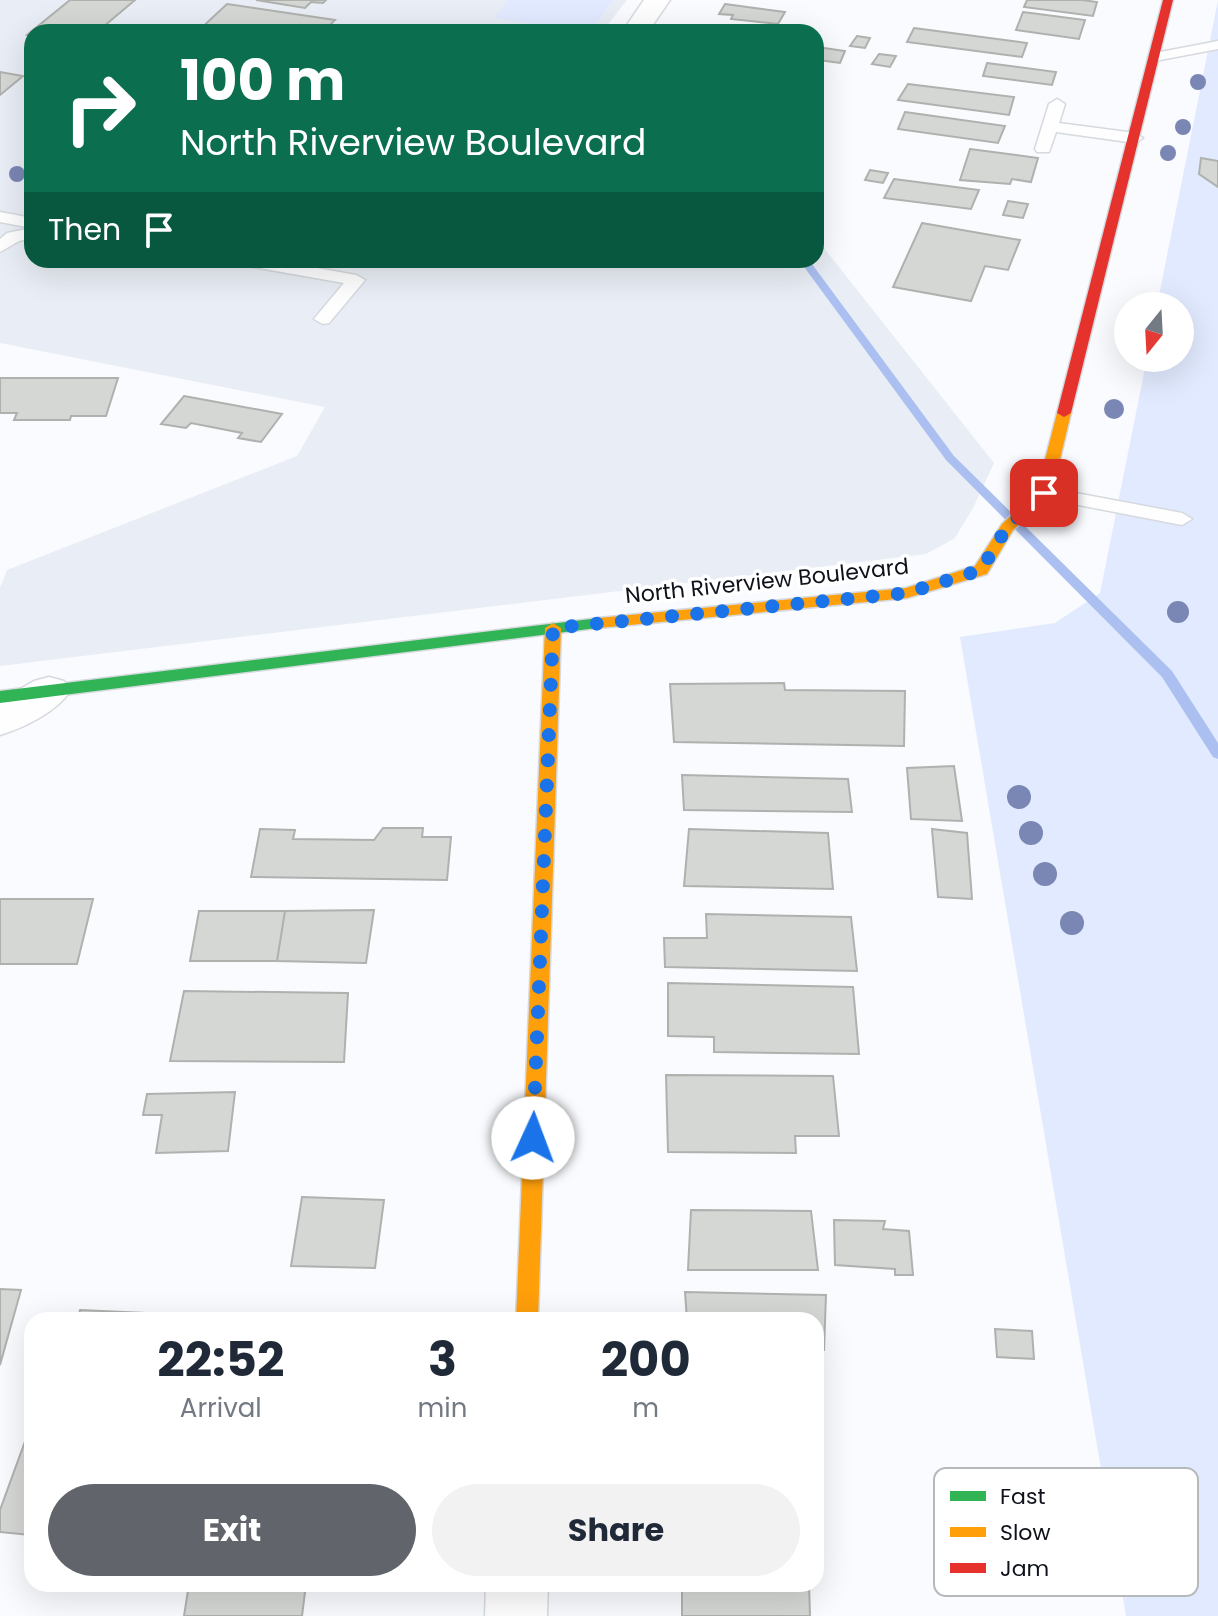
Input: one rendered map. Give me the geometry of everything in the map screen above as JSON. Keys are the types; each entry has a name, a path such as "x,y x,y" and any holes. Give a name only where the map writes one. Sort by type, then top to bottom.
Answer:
{"street":[{"path":"640,24 657,0"},
{"path":"1044,493 1168,0"},
{"name":"North Riverview Boulevard","path":"0,697 553,628 907,593 981,570 1007,527 1044,493"},
{"path":"527,1312 553,628"},
{"path":"0,720 49,691"},
{"path":"516,1616 517,1592"}],"lane":[{"path":"1155,57 1218,45"},
{"path":"1043,149 1057,104"},
{"path":"1050,126 1135,138"},
{"path":"0,217 24,222"},
{"path":"0,247 13,237 24,235"},
{"path":"299,268 356,280 323,319"},
{"path":"1044,493 1182,519"}],"shaded area":[{"path":"0,0 627,0 608,24 24,24 24,268 824,268 824,248 994,463 955,538 926,554 0,666 0,588 7,570 297,456 325,407 0,343"},
{"path":"509,0 613,0 596,24 535,24 494,18"},
{"path":"1218,0 1218,1616 1126,1616 1123,1596 1198,1596 1198,1468 1101,1468 960,637 1055,623 1100,593 1144,372 1194,372 1194,292 1160,292"}],"building":[{"path":"70,0 135,0 106,24 41,24"},
{"path":"256,0 326,0 323,3 311,2 305,8"},
{"path":"1027,0 1097,2 1093,16 1024,7"},
{"path":"227,4 335,20 331,24 206,24"},
{"path":"725,4 785,12 778,24 731,19 733,15 719,14"},
{"path":"1023,12 1085,20 1079,39 1016,30"},
{"path":"914,28 1027,43 1022,57 907,42"},
{"path":"857,36 870,38 865,48 850,46"},
{"path":"824,48 845,51 840,63 824,61"},
{"path":"879,54 896,56 890,67 872,64"},
{"path":"987,63 1056,72 1052,85 983,76"},
{"path":"0,72 23,76 0,95"},
{"path":"908,84 1014,97 1009,115 898,100"},
{"path":"905,112 1005,126 998,143 898,129"},
{"path":"970,149 1038,158 1031,182 1012,179 1010,184 960,180"},
{"path":"1201,158 1218,161 1218,187 1199,174"},
{"path":"870,170 888,173 883,183 865,180"},
{"path":"894,179 979,190 971,209 884,198"},
{"path":"1008,201 1028,204 1023,218 1003,215"},
{"path":"922,223 1020,240 1008,270 985,266 971,301 893,287"},
{"path":"0,378 118,378 106,416 71,416 70,420 14,420 17,413 0,413"},
{"path":"184,396 282,414 261,442 238,438 242,433 191,423 186,428 161,424"},
{"path":"784,683 785,690 905,691 904,746 674,742 670,684"},
{"path":"954,766 962,821 911,819 907,768"},
{"path":"682,775 848,779 852,812 684,810"},
{"path":"383,828 423,828 422,837 451,837 447,880 251,877 260,829 295,830 293,839 374,840"},
{"path":"689,829 828,833 833,889 684,886"},
{"path":"932,829 967,833 972,899 938,897"},
{"path":"0,899 93,899 77,964 0,964"},
{"path":"374,910 366,963 277,961 285,911"},
{"path":"199,911 285,911 277,961 190,961"},
{"path":"706,914 851,917 857,971 665,967 664,938 707,938"},
{"path":"668,983 853,987 859,1054 714,1052 714,1037 668,1036"},
{"path":"184,991 348,993 344,1062 170,1061"},
{"path":"666,1075 833,1076 839,1136 795,1136 796,1153 668,1152"},
{"path":"235,1092 228,1151 156,1153 162,1115 143,1115 147,1094"},
{"path":"302,1197 384,1200 375,1268 291,1266"},
{"path":"691,1210 811,1211 818,1270 688,1270"},
{"path":"834,1220 885,1221 883,1229 909,1231 913,1275 895,1275 895,1269 835,1265"},
{"path":"0,1289 21,1290 0,1365"},
{"path":"685,1292 826,1295 824,1350 824,1312 686,1312"},
{"path":"80,1310 125,1312 80,1312"},
{"path":"995,1329 1032,1331 1034,1359 997,1357"},
{"path":"24,1444 24,1534 0,1532 0,1510"},
{"path":"188,1592 305,1592 302,1616 184,1616"},
{"path":"682,1592 809,1592 810,1616 682,1616"}],"waterway":[{"path":"810,268 950,458 1167,674 1218,754"}],"traffic: fast":[{"path":"0,697 599,623"}],"traffic: slow":[{"path":"599,623 907,593 981,570 1007,527 1044,493 1064,413"},
{"path":"527,1312 553,628"}],"traffic: jam":[{"path":"1064,413 1168,0"}],"route":[{"path":"533,1138 553,628 907,593 981,570 1007,527 1044,493"}]}
